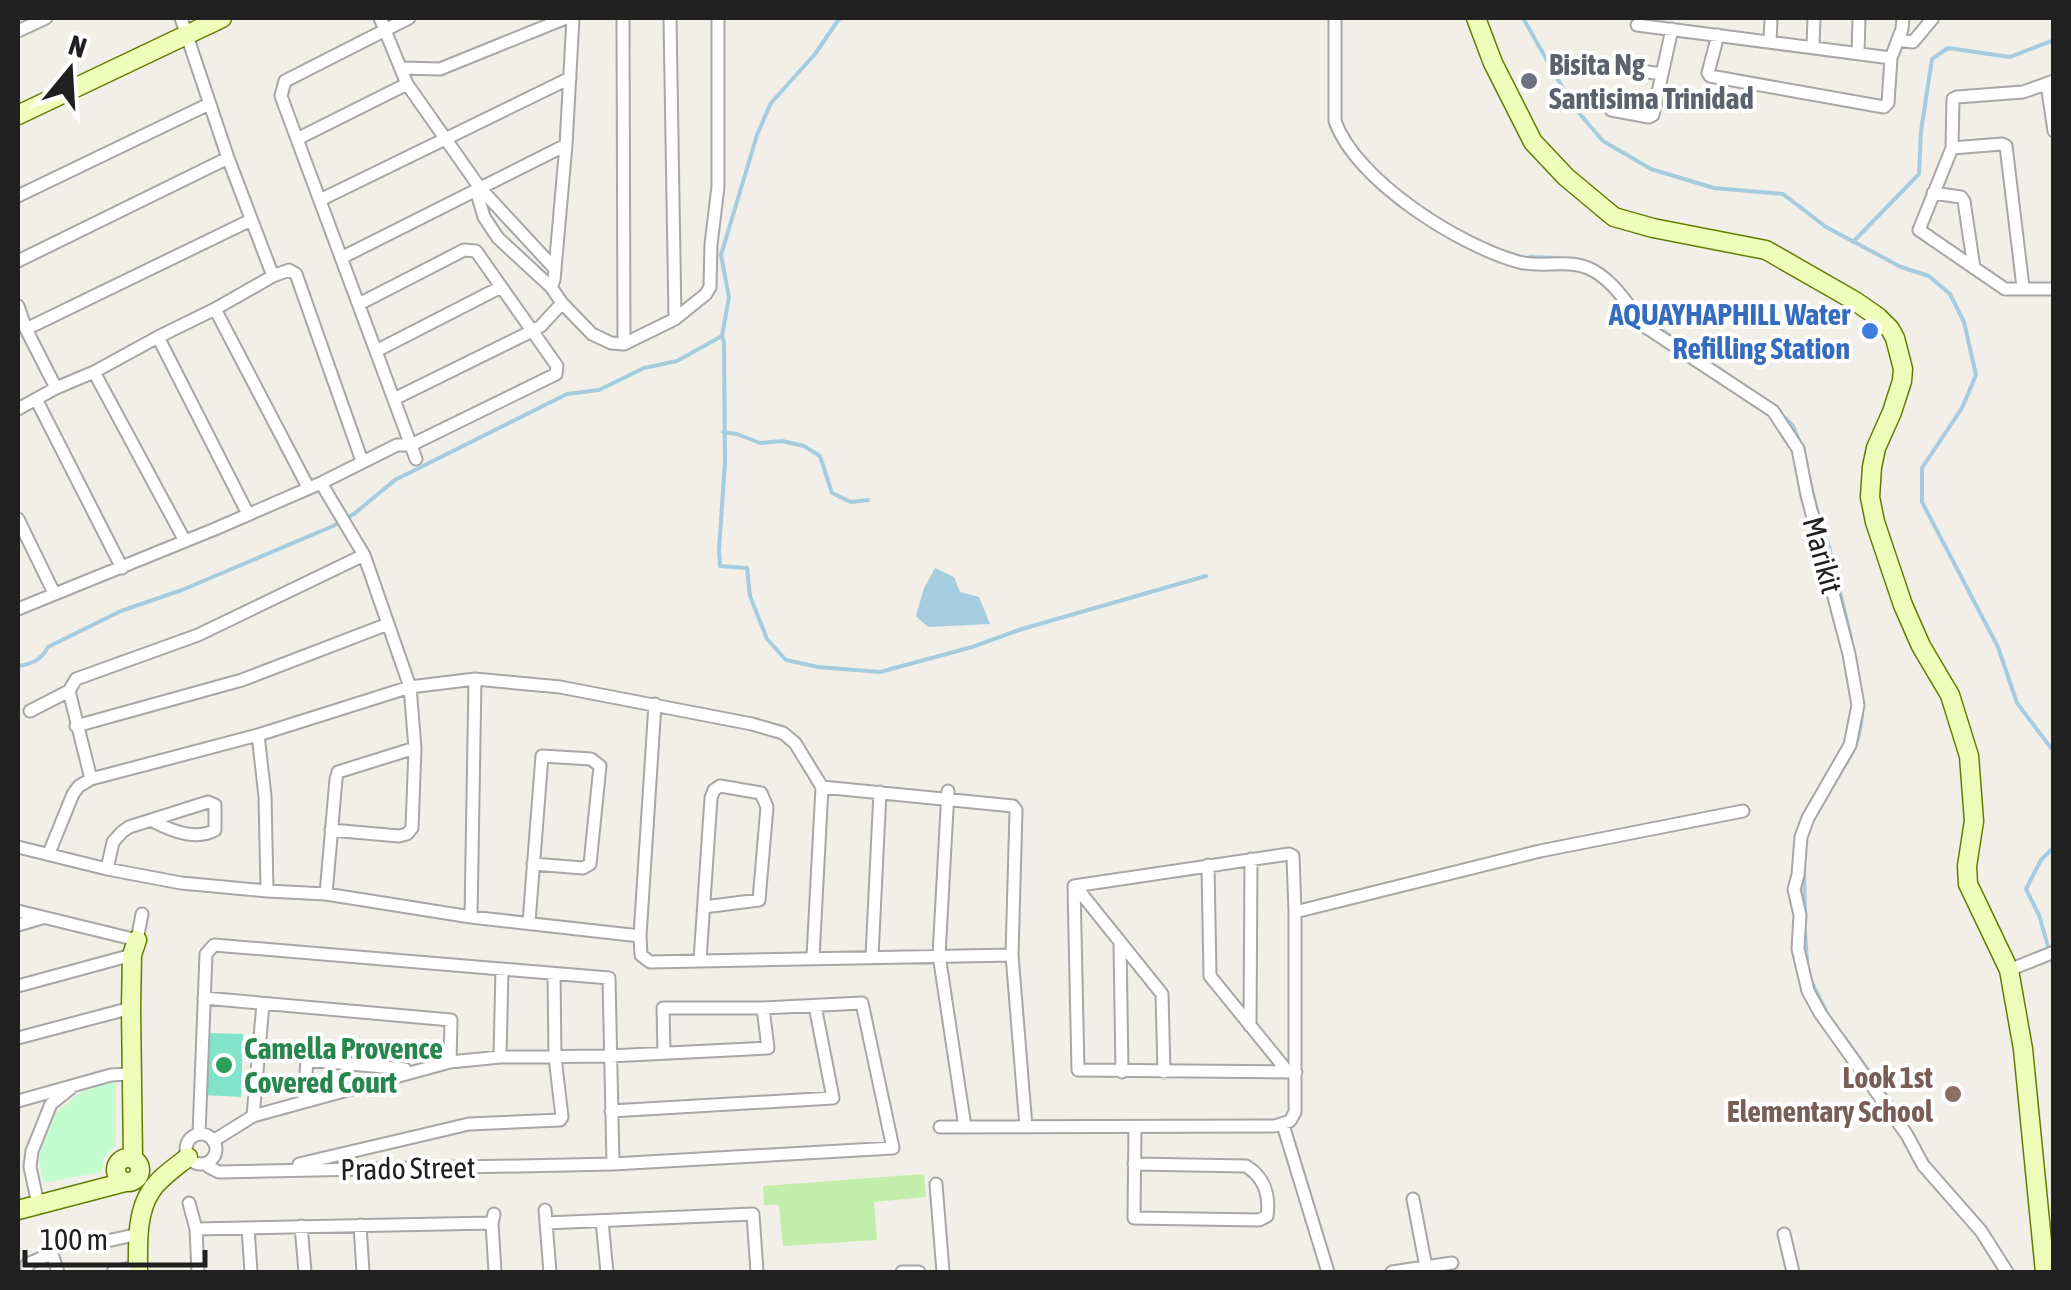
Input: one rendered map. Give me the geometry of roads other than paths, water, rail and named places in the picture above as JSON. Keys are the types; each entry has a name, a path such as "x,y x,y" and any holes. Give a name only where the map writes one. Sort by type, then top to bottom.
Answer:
{"street":[{"path":"18,31 46,18"},
{"path":"18,116 184,26 222,18"},
{"path":"409,18 382,23 285,81 281,96 416,459"},
{"path":"401,68 440,70 569,18 566,146 551,287"},
{"path":"623,18 624,344"},
{"path":"670,18 675,320"},
{"path":"478,189 484,218 498,238 551,287 592,334 610,343 624,344 675,320 710,287 718,186 718,18"},
{"name":"Marikit","path":"1335,18 1338,132 1382,184 1418,213 1498,256 1525,264 1578,265 1591,269 1604,278 1647,328 1773,411 1798,448 1858,705 1850,745 1800,838 1794,889 1800,915 1798,950 1808,991 1907,1134 1922,1165 1981,1232 2007,1272"},
{"path":"1476,18 1492,63 1533,142 1566,177 1614,217 1766,250 1855,301 1890,329 1904,368 1892,412 1876,448 1870,497 1903,604 1920,646 1950,695 1969,756 1974,821 1968,884 2009,970 2022,1049 2045,1272"},
{"path":"1770,42 1771,18"},
{"path":"1813,47 1814,18"},
{"path":"1858,53 1859,18"},
{"path":"1718,35 1710,76 1884,107 1888,103 1891,58 1902,18"},
{"path":"1898,40 1913,42 1933,18"},
{"path":"382,23 408,84 478,189 555,269"},
{"path":"1637,25 1891,58"},
{"path":"184,26 208,104 273,276"},
{"path":"1611,110 1652,117 1672,29"},
{"path":"1592,64 1662,74"},
{"path":"320,200 570,78"},
{"path":"2054,131 2050,82 2024,92 1952,100 1952,148 1919,230 2005,289 2054,289"},
{"path":"297,139 408,84"},
{"path":"18,196 208,104"},
{"path":"341,258 566,146"},
{"path":"1952,148 2006,146 2023,288"},
{"path":"18,261 228,158"},
{"path":"1934,193 1964,201 1974,268"},
{"path":"26,330 251,220"},
{"path":"18,610 185,542 397,445 411,445 556,374 557,366 476,251 464,250 358,304"},
{"path":"18,409 289,270 296,274 362,462"},
{"path":"376,350 501,287"},
{"path":"394,399 532,331 562,303"},
{"path":"18,306 56,388"},
{"path":"216,310 315,485 340,514 364,555 410,687 415,748 412,828 398,836 331,830"},
{"path":"158,337 248,514"},
{"path":"94,372 185,542"},
{"path":"36,399 122,568"},
{"path":"18,519 54,594"},
{"path":"30,711 69,691 76,678 198,635 364,555"},
{"path":"76,726 242,680 388,624"},
{"path":"471,917 475,679"},
{"path":"48,854 73,794 91,779 258,736 410,687 475,679 560,687 752,724 783,733 795,743 822,786 813,957"},
{"path":"69,691 91,779"},
{"path":"655,704 640,936 641,954 650,962 1012,955"},
{"path":"258,736 265,796 266,892"},
{"path":"326,894 338,772 415,748"},
{"path":"529,922 533,864 542,756 590,760 600,766 590,864 583,868 533,864"},
{"path":"700,960 711,798 720,786 761,792 767,807 759,900 704,907"},
{"path":"822,786 948,795 1013,806 1016,810 1012,955 1026,1127"},
{"path":"872,956 880,792"},
{"path":"948,795 939,954 965,1127"},
{"path":"107,869 113,842 128,827 208,802 215,805 215,830 209,834 176,832 151,820"},
{"path":"1295,912 1540,851 1744,810"},
{"path":"18,847 181,883 326,894 471,917 640,936"},
{"path":"940,1127 1275,1126 1290,1120 1296,1112 1292,1072 1293,856 1074,886"},
{"path":"1250,859 1250,1026"},
{"path":"1208,865 1210,976 1292,1072"},
{"path":"1074,886 1080,1072 1292,1072"},
{"path":"1074,886 1162,994 1164,1072"},
{"path":"18,910 134,947"},
{"path":"113,1272 138,1269 143,1210 130,1074 134,947 142,914"},
{"path":"18,925 42,918"},
{"path":"1120,942 1122,1072"},
{"path":"200,1134 206,954 214,946 609,978 613,1164"},
{"path":"18,986 134,947"},
{"path":"2009,970 2049,954"},
{"path":"500,1057 502,969"},
{"path":"275,1170 469,1124 560,1120 554,974"},
{"path":"204,998 450,1020 450,1062"},
{"name":"Prado Street","path":"207,1163 219,1172 613,1164 894,1148 862,1003 815,1006"},
{"path":"252,1116 262,1004"},
{"path":"610,1111 833,1098 815,1006 663,1008 664,1054"},
{"path":"18,1038 130,1008"},
{"path":"213,1141 252,1116 450,1062 768,1048 763,1008"},
{"path":"304,1100 308,1060 414,1070"},
{"path":"18,1101 130,1074"},
{"path":"38,1204 30,1167 32,1151 51,1104 71,1088"},
{"path":"1283,1124 1328,1272"},
{"path":"1134,1126 1134,1164 1134,1216 1137,1219 1259,1220 1266,1216 1268,1205 1262,1180 1246,1166 1134,1164"},
{"path":"200,1134 213,1141 214,1156 207,1163 196,1164 188,1157 186,1147 200,1134"},
{"path":"18,1155 32,1151"},
{"path":"18,1210 188,1157"},
{"path":"936,1184 944,1272"},
{"path":"1413,1199 1426,1268"},
{"path":"189,1203 196,1229 198,1272"},
{"path":"550,1272 546,1217 602,1221 753,1214 757,1272"},
{"path":"196,1229 493,1218 495,1272"},
{"path":"602,1221 607,1272"},
{"path":"360,1225 364,1272"},
{"path":"302,1226 305,1272"},
{"path":"248,1228 252,1272"},
{"path":"107,1241 138,1234"},
{"path":"1784,1234 1792,1272"},
{"path":"1774,1252 1788,1250"},
{"path":"28,1272 27,1264 49,1255 58,1272"},
{"path":"1392,1272 1452,1263"},
{"path":"902,1272 919,1272"}],"water":[{"path":"935,568 954,577 960,592 979,597 990,624 928,627 916,616"}],"waterway":[{"path":"18,666 36,661 48,647 121,611 182,590 333,526 395,480 567,394 599,390 644,368 677,361 722,336 729,297 721,255 757,135 771,103 843,18"},
{"path":"1523,18 1573,106 1603,141 1651,169 1714,188 1783,194 1826,227 1901,267 1929,276 1950,294 1964,322 1976,375 1962,408 1922,468 1922,502 1998,647 2017,703 2054,752"},
{"path":"1853,242 1919,174 1932,59 1948,48 2010,57 2054,40"},
{"path":"1530,257 1558,258"},
{"path":"1632,301 1651,323 1731,377"},
{"path":"722,336 725,462 720,566 747,568 750,596 767,639 786,660 880,672 1206,576"},
{"path":"1782,415 1793,426 1801,445"},
{"path":"723,432 760,443 782,441 804,446 820,456 832,493 851,502 868,500"},
{"path":"1809,478 1819,518"},
{"path":"1821,527 1851,638"},
{"path":"1840,772 1856,744 1862,712"},
{"path":"2054,847 2041,860 2026,889 2039,915 2054,967"},
{"path":"1804,867 1805,917"},
{"path":"1805,932 1807,962"},
{"path":"1811,981 1827,1013"},
{"path":"1844,1037 1891,1102"}],"place":[{"name":"Bisita Ng Santisima Trinidad","path":"1529,81"},
{"name":"AQUAYHAPHILL Water Refilling Station","path":"1870,331"},
{"name":"Camella Provence Covered Court","path":"224,1065"},
{"name":"Look 1st Elementary School","path":"1953,1094"}]}
